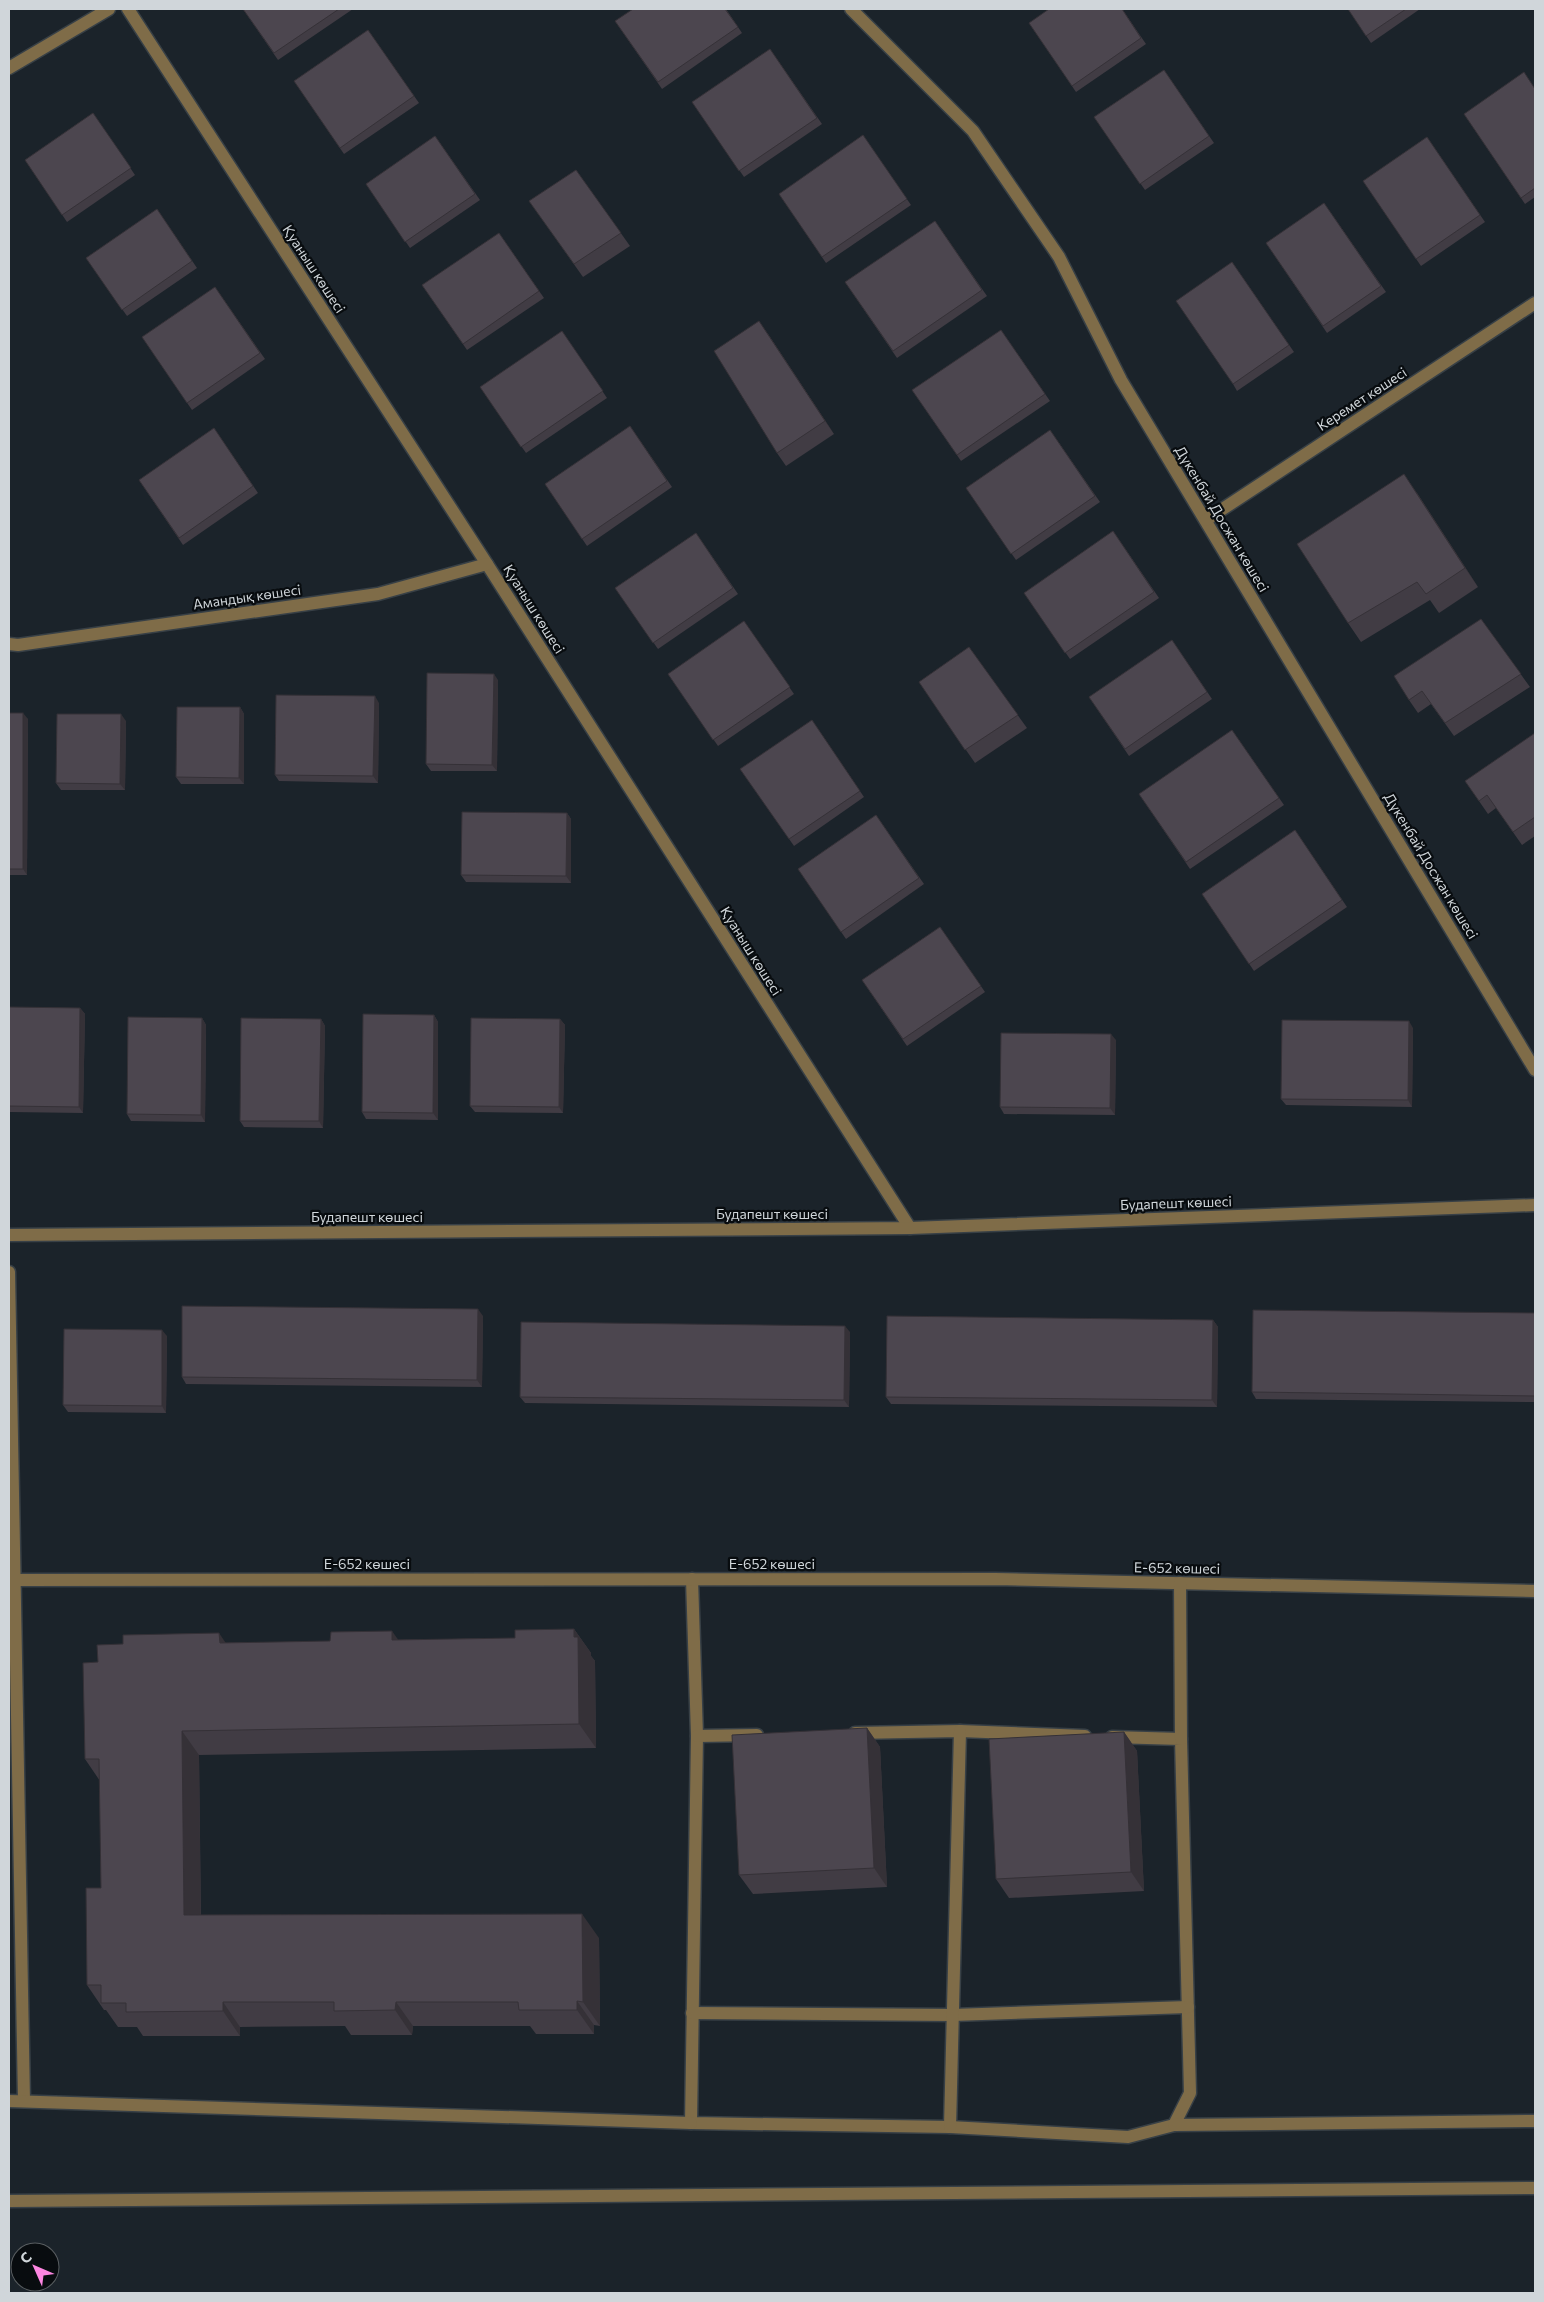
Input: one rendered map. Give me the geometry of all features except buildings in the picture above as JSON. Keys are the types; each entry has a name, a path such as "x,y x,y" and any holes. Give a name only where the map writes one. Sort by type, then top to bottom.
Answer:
{"street":[{"path":"9,68 109,9"},
{"name":"Қуаныш көшесі","path":"128,9 487,564 910,1228"},
{"name":"Дүкенбай Досжан көшесі","path":"851,9 973,131 1059,257 1121,380 1535,1070"},
{"name":"Керемет көшесі","path":"1206,520 1535,303"},
{"name":"Амандық көшесі","path":"9,644 18,645 378,594 487,564"},
{"name":"Будапешт көшесі","path":"9,1235 910,1228 1535,1205"},
{"path":"9,1272 12,1580 24,2101"},
{"path":"691,2123 697,1736 692,1579"},
{"name":"Е-652 көшесі","path":"12,1580 995,1579 1535,1591"},
{"path":"1174,2125 1190,2093 1181,1739 1180,1583"},
{"path":"843,1733 960,1731 1181,1739"},
{"path":"950,2127 960,1731"},
{"path":"697,1736 766,1734"},
{"path":"692,2013 953,2015 1188,2007"},
{"path":"9,2101 691,2123 950,2127 1128,2137 1174,2125 1535,2121"},
{"path":"9,2201 1535,2188"}]}
